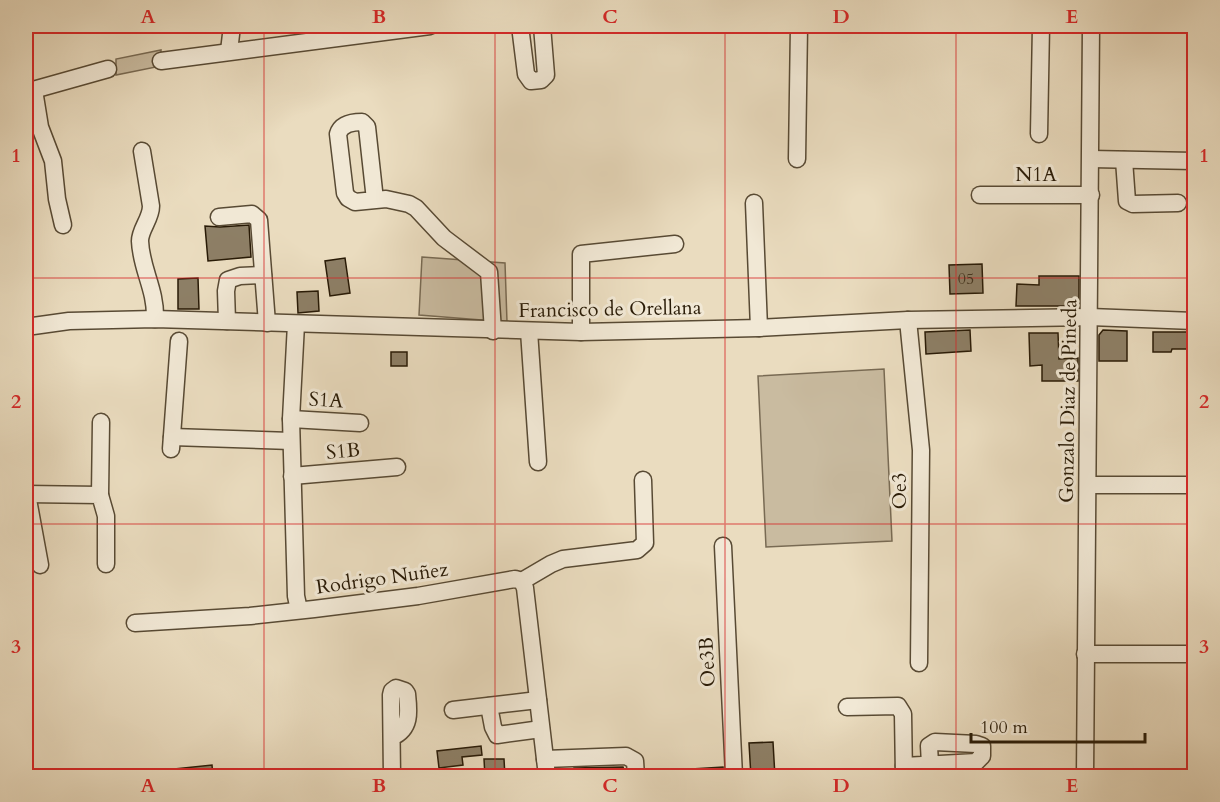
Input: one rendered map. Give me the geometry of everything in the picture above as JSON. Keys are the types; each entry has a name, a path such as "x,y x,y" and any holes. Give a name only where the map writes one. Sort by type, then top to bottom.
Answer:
{"street":[{"path":"229,51 232,26"},
{"path":"161,61 430,26"},
{"path":"520,26 526,74 531,81 541,80 546,75 542,26"},
{"path":"797,159 799,26"},
{"path":"1039,134 1041,26"},
{"name":"Gonzalo Diaz de Pineda","path":"1085,777 1091,26"},
{"path":"63,225 57,199 53,161 30,91 108,69"},
{"path":"142,151 151,214 140,238 144,263 154,295 155,320"},
{"path":"1091,159 1194,161"},
{"path":"1124,160 1126,201 1133,204 1178,203"},
{"name":"N1A","path":"980,195 1091,195"},
{"path":"375,200 398,200 416,208 444,238 470,259 486,268 489,272 493,331"},
{"path":"754,203 759,328"},
{"path":"219,217 252,214 257,217 267,323"},
{"path":"581,332 580,254 675,244"},
{"path":"227,321 228,280 240,276 263,275"},
{"name":"Francisco de Orellana","path":"26,327 69,321 155,320 581,332 759,328 908,320 1090,317 1194,321"},
{"name":"Oe3","path":"908,320 921,450 919,663"},
{"name":"Rodrigo Nuñez","path":"296,324 291,441 296,596 299,610 418,596 515,579 522,581"},
{"path":"529,331 538,462"},
{"path":"179,341 171,443 291,441"},
{"name":"S1A","path":"291,419 360,423"},
{"path":"101,422 100,495 106,516 106,564"},
{"name":"S1B","path":"292,476 397,467"},
{"path":"547,777 525,588 522,581 551,564 563,560 642,548 645,543 643,480"},
{"path":"1088,485 1194,485"},
{"path":"40,565 26,494 100,495"},
{"name":"Oe3B","path":"723,546 734,777"},
{"path":"135,623 250,616 299,610"},
{"path":"1085,654 1194,654"},
{"path":"453,710 538,700"},
{"path":"489,706 497,735 541,729"},
{"path":"847,707 898,706 903,714 904,771 930,764"},
{"path":"392,737 392,777"},
{"path":"545,759 632,757 636,765 636,777"}],"shaded area":[{"path":"161,50 161,66 116,75 116,59"},
{"path":"422,257 505,263 507,322 419,315"},
{"path":"884,369 892,541 766,547 758,376"}],"building":[{"path":"249,225 251,257 208,261 205,226"},
{"path":"345,258 350,293 330,296 325,261"},
{"path":"982,264 983,293 950,294 949,265"},
{"path":"1039,276 1079,276 1079,304 1075,306 1016,306 1017,284 1039,285"},
{"path":"198,278 199,309 178,309 178,279"},
{"path":"318,291 319,311 298,313 297,292"},
{"path":"970,330 971,351 926,354 925,332"},
{"path":"1103,330 1127,331 1127,361 1099,361 1099,335"},
{"path":"1153,332 1194,332 1194,349 1153,352"},
{"path":"1029,333 1058,333 1059,359 1078,358 1078,381 1042,381 1042,365 1030,366"},
{"path":"391,352 407,352 407,366 391,366"},
{"path":"773,742 775,777 751,777 749,743"},
{"path":"481,746 482,755 462,757 463,765 439,768 437,751"},
{"path":"484,759 504,759 505,777 485,777"},
{"path":"212,765 213,777 165,777 165,770"},
{"path":"623,767 626,777 574,777 574,768"},
{"path":"723,767 724,777 693,777 692,769"}]}
